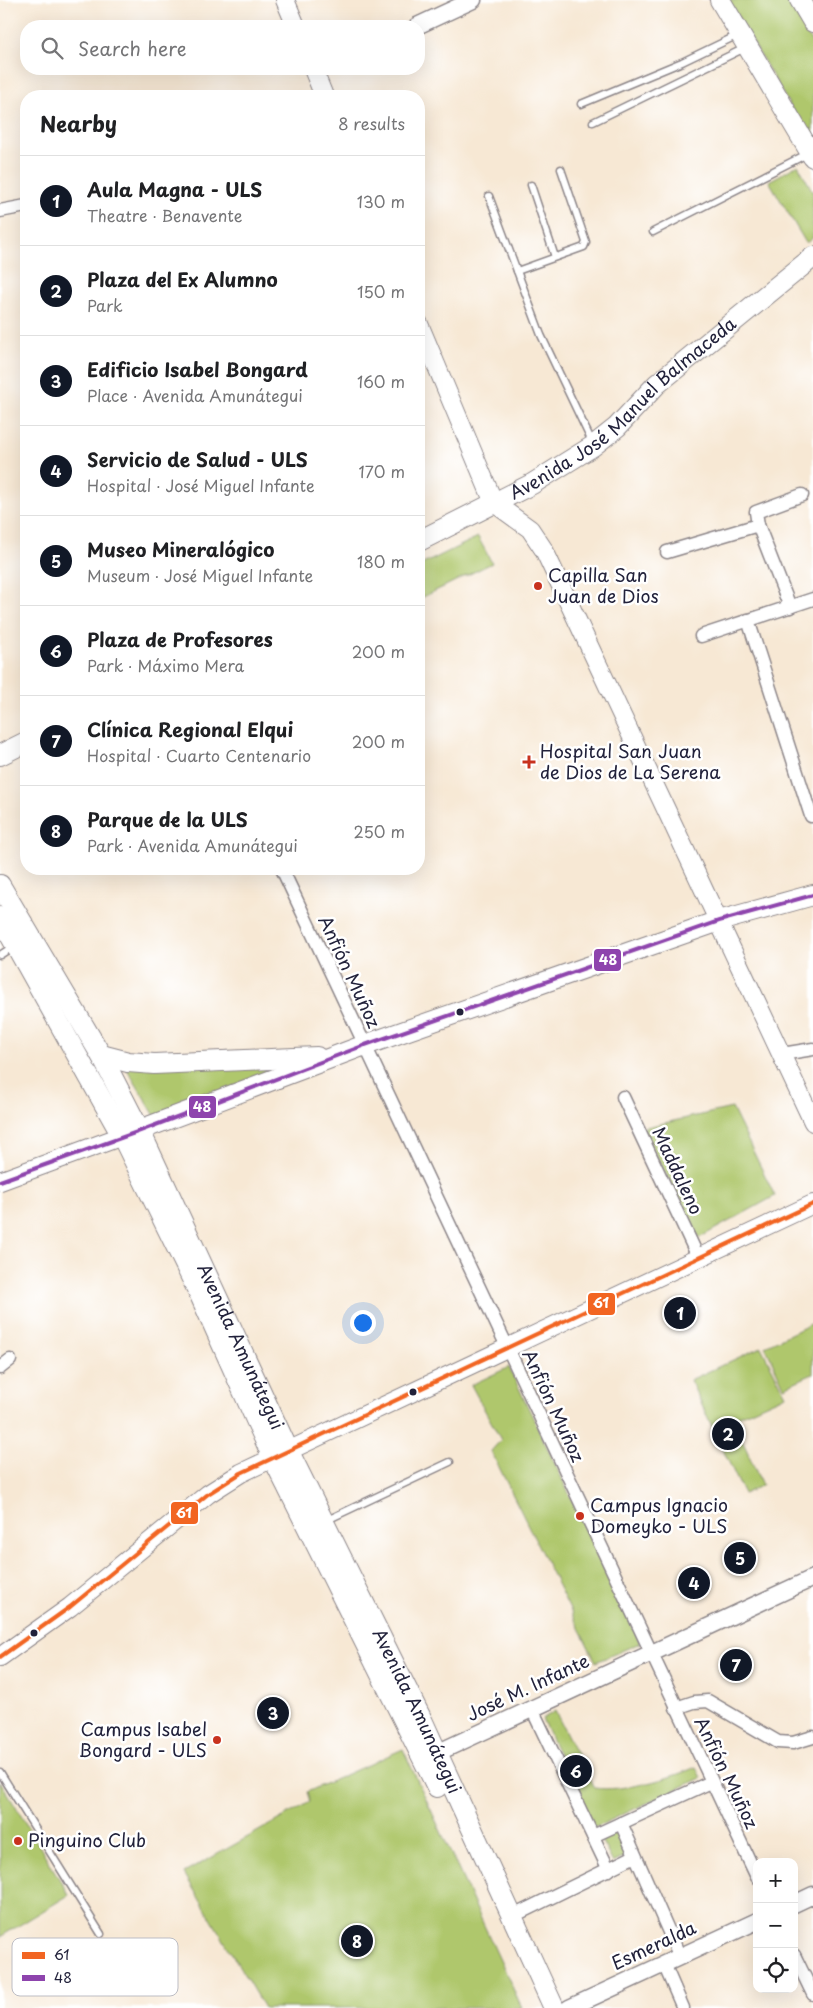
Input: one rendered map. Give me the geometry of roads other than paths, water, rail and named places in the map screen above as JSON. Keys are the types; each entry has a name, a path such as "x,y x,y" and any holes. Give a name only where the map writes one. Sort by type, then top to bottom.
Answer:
{"main road":[{"path":"285,0 293,20"},
{"path":"720,0 812,154"},
{"path":"800,0 813,22"},
{"path":"320,75 323,90"},
{"name":"Avenida José Manuel Balmaceda","path":"425,538 532,484 593,446 617,427 657,384 813,257"},
{"path":"425,338 494,503 520,520 538,538 813,1122"},
{"path":"0,755 20,745"},
{"name":"Avenida Amunátegui","path":"0,885 101,1055 131,1134 281,1455 511,1917 554,2008"},
{"path":"0,1181 131,1134 365,1045 719,921 813,895"},
{"name":"Avenida Amunátegui","path":"0,917 8,949 131,1134"},
{"path":"101,1055 128,1062 154,1064 334,1056"},
{"path":"0,1657 70,1607 208,1494 241,1473 813,1204"},
{"name":"Avenida Amunátegui","path":"281,1455 324,1522 541,2008"}],"street":[{"path":"425,22 473,0"},
{"path":"0,211 20,207"},
{"path":"790,607 756,515 759,510 802,496"},
{"path":"667,552 758,524"},
{"path":"701,636 813,599"},
{"path":"748,620 811,816"},
{"name":"Anfión Muñoz","path":"285,875 650,1654 753,1869"},
{"path":"782,1054 813,1049"},
{"name":"Maddaleno","path":"623,1097 699,1259"},
{"name":"José M. Infante","path":"430,1756 813,1578"},
{"path":"676,1708 694,1702 708,1702 778,1742 793,1743 813,1737"},
{"path":"532,1709 609,1870"},
{"path":"593,1836 711,1782"},
{"path":"621,1823 680,1957"},
{"path":"511,1917 635,1856"},
{"path":"796,1903 813,1895"},
{"name":"Esmeralda","path":"569,2008 753,1923"},
{"path":"798,1963 813,1994"},
{"path":"664,1964 683,2008"}],"lane":[{"path":"581,104 682,62 744,40"},
{"path":"593,122 744,40"},
{"path":"653,232 812,154"},
{"path":"517,271 584,247 586,242 562,169"},
{"path":"530,185 555,257"},
{"path":"489,196 541,335 593,446"},
{"path":"324,1522 450,1462"},
{"path":"0,1772 101,1934"}],"place":[{"name":"Capilla San Juan de Dios","path":"538,586"},
{"name":"Hospital San Juan de Dios de La Serena","path":"529,762"},
{"name":"Aula Magna - ULS","path":"680,1313"},
{"name":"Plaza del Ex Alumno","path":"728,1434"},
{"name":"Campus Ignacio Domeyko - ULS","path":"580,1516"},
{"name":"Museo Mineralógico","path":"740,1558"},
{"name":"Servicio de Salud - ULS","path":"694,1583"},
{"name":"Clínica Regional Elqui","path":"736,1665"},
{"name":"Edificio Isabel Bongard","path":"273,1713"},
{"name":"Campus Isabel Bongard - ULS","path":"217,1740"},
{"name":"Plaza de Profesores","path":"576,1771"},
{"name":"Pinguino Club","path":"18,1841"},
{"name":"Parque de la ULS","path":"357,1941"}]}
